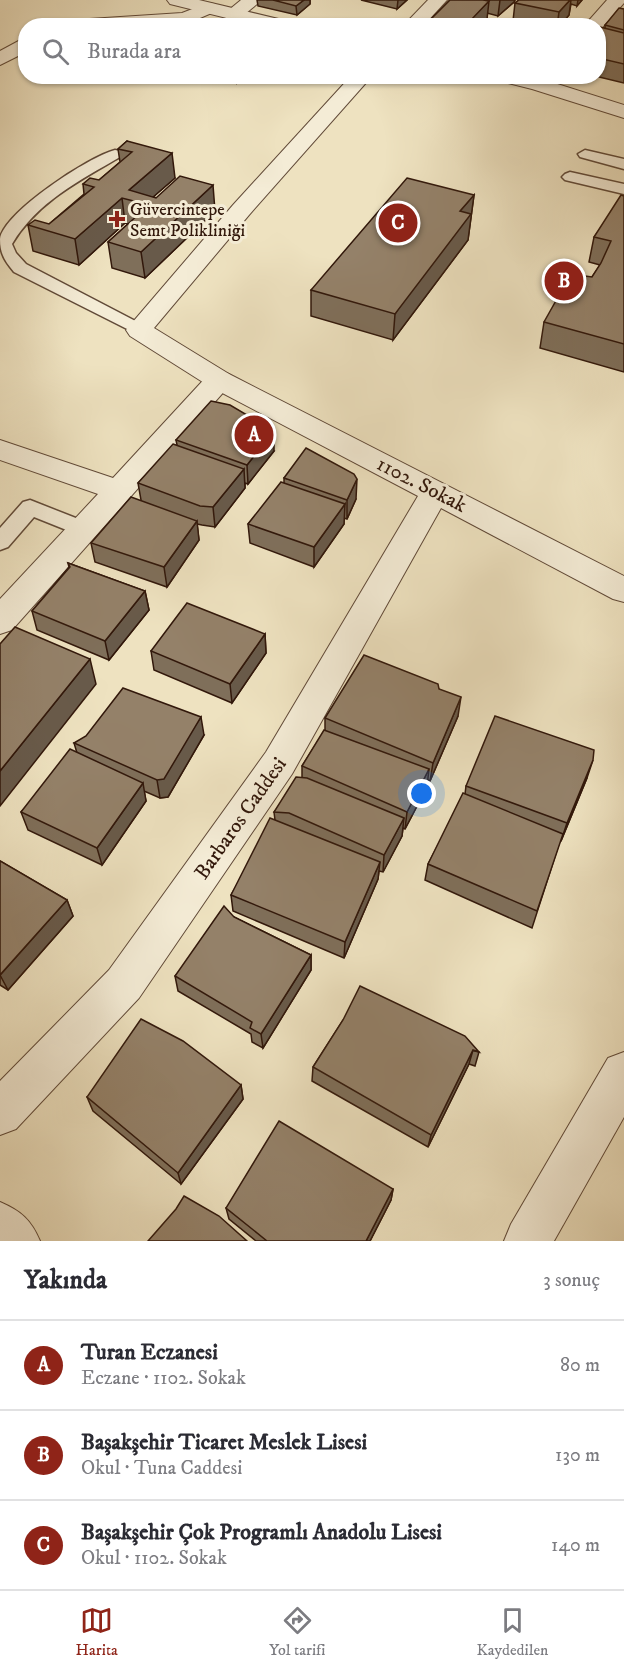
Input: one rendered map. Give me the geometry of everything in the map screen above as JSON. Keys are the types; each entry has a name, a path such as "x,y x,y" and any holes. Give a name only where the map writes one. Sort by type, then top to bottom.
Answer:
{"street":[{"path":"176,0 250,18"},
{"path":"233,14 253,0"},
{"path":"420,18 438,0"},
{"path":"600,18 617,0"},
{"path":"186,18 208,8"},
{"path":"0,60 18,48"},
{"path":"139,330 241,210 355,84"},
{"path":"552,84 624,112"},
{"name":"1102. Sokak","path":"139,330 219,380 624,590"},
{"path":"0,621 219,380"},
{"path":"0,450 118,490"},
{"name":"Barbaros Caddesi","path":"0,1113 124,984 279,763 436,491"},
{"path":"528,1241 624,1074"},
{"path":"0,1226 16,1241"}],"lane":[{"path":"115,154 31,207 11,231 4,244 8,254 20,268 139,330"},
{"path":"585,154 624,164"},
{"path":"570,177 624,189"},
{"path":"0,542 30,507 84,529"}],"building":[{"path":"273,0 304,0 296,6"},
{"path":"450,0 489,1 473,18 432,18"},
{"path":"519,0 570,0 559,12 515,3"},
{"path":"619,8 624,9 624,30 606,24"},
{"path":"606,28 624,33 624,64 606,60"},
{"path":"127,141 172,153 129,190 156,198 180,176 213,185 141,252 108,242 149,205 122,198 75,239 28,225 35,220 49,224 94,187 83,184 90,178 99,180 132,152 118,149"},
{"path":"407,178 474,195 460,211 471,214 395,314 311,290"},
{"path":"621,195 624,196 624,344 544,322 571,274 592,277 601,263 611,241 594,237"},
{"path":"211,401 230,405 274,431 247,465 176,440"},
{"path":"173,444 244,469 213,507 200,506 138,483"},
{"path":"306,448 354,474 357,479 347,500 284,478"},
{"path":"281,482 345,504 314,547 248,524"},
{"path":"131,497 197,521 164,567 91,543"},
{"path":"68,563 145,591 105,641 32,611 70,567"},
{"path":"187,603 265,634 230,684 151,651"},
{"path":"15,627 90,659 0,771 0,644"},
{"path":"364,655 438,684 439,689 461,697 433,763 325,718"},
{"path":"123,688 201,717 164,779 157,780 74,743 86,736"},
{"path":"495,716 594,750 593,760 567,823 466,786"},
{"path":"324,730 429,769 407,812 302,766"},
{"path":"70,749 143,783 97,848 21,812"},
{"path":"296,777 307,778 404,818 384,855 289,813 274,812"},
{"path":"463,793 563,834 537,911 428,864"},
{"path":"270,818 380,862 345,942 231,895"},
{"path":"0,861 67,900 0,975"},
{"path":"224,906 234,917 311,955 261,1034 250,1028 252,1022 175,976"},
{"path":"360,986 465,1036 479,1052 473,1050 431,1135 313,1067 343,1020"},
{"path":"141,1019 183,1041 241,1085 178,1173 87,1097"},
{"path":"279,1121 393,1189 366,1241 267,1241 226,1208"},
{"path":"184,1196 219,1216 247,1241 148,1241 176,1209"}],"place":[{"name":"Güvercintepe Semt Polikliniği","path":"117,219"},
{"name":"Başakşehir Çok Programlı Anadolu Lisesi","path":"398,223"},
{"name":"Başakşehir Ticaret Meslek Lisesi","path":"564,281"},
{"name":"Turan Eczanesi","path":"254,435"}]}
